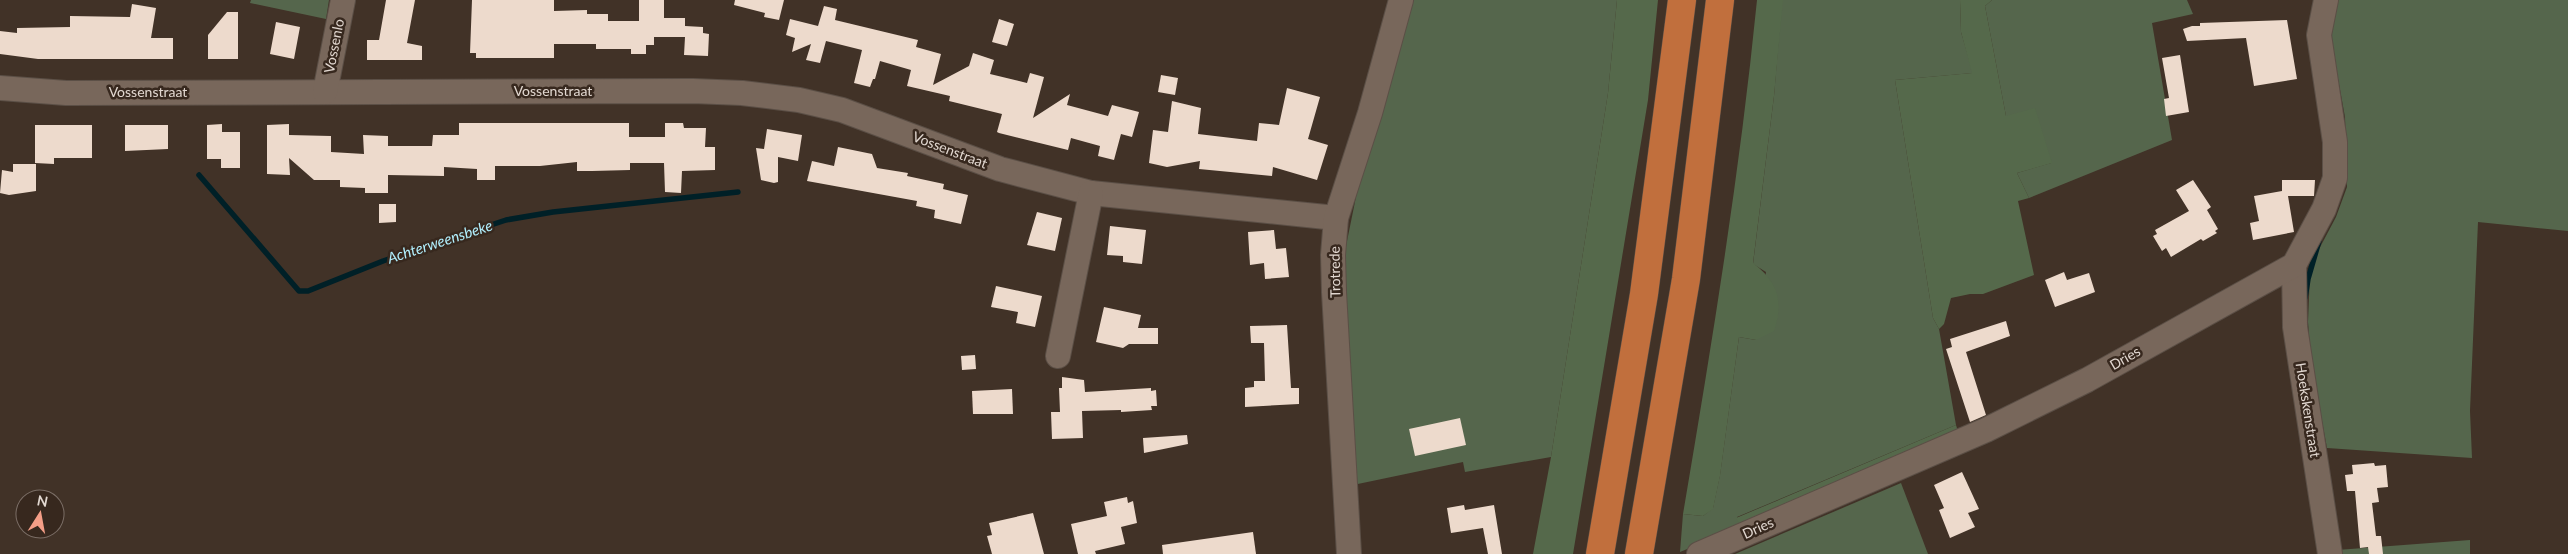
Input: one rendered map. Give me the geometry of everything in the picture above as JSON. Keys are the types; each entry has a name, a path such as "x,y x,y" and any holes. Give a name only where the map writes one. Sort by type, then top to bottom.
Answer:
{"highway":[{"path":"1602,543 1644,294 1682,0"},
{"path":"1639,554 1654,537 1656,456 1686,279 1720,0"}],"street":[{"name":"Vossenlo","path":"325,92 343,0"},
{"name":"Trotrede","path":"1349,554 1334,292 1333,255 1336,218 1370,113 1401,0"},
{"path":"2294,265 2324,209 2335,178 2335,142 2319,35 2326,0"},
{"name":"Vossenstraat","path":"0,88 66,93 693,91 742,93 799,100 878,122 1000,169 1092,193 1336,218"},
{"path":"1058,356 1092,193"},
{"name":"Dries","path":"1699,554 1986,430 2087,380 2294,265"},
{"name":"Hoekskenstraat","path":"2294,265 2295,327 2330,554"}],"green space":[{"path":"251,0 329,0 326,19 250,3"},
{"path":"1412,0 1617,0 1608,93 1551,457 1465,472 1463,462 1353,485 1345,251 1358,187"},
{"path":"1617,0 1658,0 1648,100 1573,554 1533,554 1551,457 1608,93"},
{"path":"1757,0 1783,0 1774,96 1753,263 1768,278 1777,293 1777,321 1774,331 1756,340 1739,337 1720,476 1713,509 1703,516 1683,514 1734,193"},
{"path":"1782,0 1960,0 1961,32 1973,73 1895,80 1933,318 1939,329 1956,425 1737,517 1741,527 1680,552 1683,514 1703,516 1713,508 1720,475 1739,337 1756,340 1766,272 1753,264 1774,96"},
{"path":"1960,0 1992,0 1985,6 2006,116 2035,108 2052,163 2017,173 2029,198 2018,201 2034,275 1983,294 1970,294 1951,298 1944,324 1939,329 1933,318 1895,80 1972,73 1961,32"},
{"path":"1992,0 2187,0 2193,14 2152,23 2172,140 2029,198 2017,173 2051,163 2006,116 1985,6"},
{"path":"2336,0 2568,0 2568,231 2478,222 2470,411 2472,458 2327,448 2311,361 2308,322 2310,273 2317,253 2336,217 2347,187 2345,117 2330,35"},
{"path":"1956,425 1959,435 1741,527 1736,518"},
{"path":"1901,483 1928,554 1735,554"},
{"path":"2470,540 2470,554 2340,554 2337,550"}],"building":[{"path":"386,0 415,0 407,43 422,46 422,60 367,60 367,40 379,40"},
{"path":"472,0 554,0 554,11 587,10 587,14 608,14 608,21 639,21 639,0 664,0 664,18 685,18 685,26 703,27 703,33 709,34 708,56 684,55 685,37 654,37 654,45 646,45 646,54 631,54 631,49 596,49 596,44 554,44 554,58 476,58 476,53 470,53"},
{"path":"735,0 784,0 779,20 764,17 765,13 734,5"},
{"path":"132,4 156,8 151,38 173,38 173,59 38,59 0,54 0,31 17,33 17,28 70,27 70,16 130,17"},
{"path":"824,6 837,9 835,20 918,40 916,47 941,54 933,85 969,66 973,53 994,60 990,74 1027,83 1030,73 1044,77 1033,118 1070,94 1067,105 1108,116 1112,105 1139,112 1132,137 1121,134 1114,160 1098,156 1100,146 1071,138 1068,150 999,133 997,132 1002,114 949,101 950,96 907,86 911,70 880,61 875,79 873,79 870,87 854,83 862,50 826,41 820,63 806,60 811,44 792,52 795,38 786,35 790,19 818,26"},
{"path":"227,12 238,12 238,59 208,59 208,35"},
{"path":"999,19 1014,24 1007,46 992,42"},
{"path":"2287,20 2297,79 2254,86 2246,38 2187,41 2183,29 2200,26 2200,23"},
{"path":"276,22 300,27 294,59 270,54"},
{"path":"2180,55 2189,112 2166,116 2164,99 2169,98 2162,58"},
{"path":"1161,75 1178,78 1175,95 1158,92"},
{"path":"1287,88 1320,97 1308,139 1328,145 1317,180 1273,167 1272,176 1199,169 1200,161 1167,167 1149,163 1153,130 1168,132 1172,101 1201,108 1198,134 1257,141 1259,123 1279,125"},
{"path":"459,123 629,123 629,137 665,137 665,123 683,123 684,128 706,128 705,147 715,147 715,170 682,171 681,193 665,192 664,163 630,163 630,170 592,171 577,171 577,162 540,166 495,166 495,180 477,180 477,169 444,167 444,176 388,175 388,193 365,193 365,188 340,187 340,180 314,180 289,158 290,175 267,174 267,125 289,124 289,135 331,136 331,152 364,154 363,135 388,136 388,146 432,146 433,135 459,135"},
{"path":"222,124 222,132 240,132 240,168 221,168 221,159 207,159 207,125"},
{"path":"35,125 92,125 92,158 54,158 54,164 35,163"},
{"path":"125,125 168,125 168,149 125,151"},
{"path":"767,129 802,135 798,161 778,157 778,182 774,183 761,180 756,148 764,149"},
{"path":"838,147 872,154 877,168 908,173 907,176 944,184 943,189 968,195 961,224 934,218 935,210 916,206 917,201 807,181 812,161 834,166"},
{"path":"13,164 36,164 36,191 9,195 0,193 2,170 13,172"},
{"path":"2193,180 2211,207 2207,210 2218,229 2215,231 2217,233 2203,241 2201,239 2171,257 2166,248 2162,251 2153,236 2157,234 2155,230 2189,211 2176,190"},
{"path":"2282,180 2315,180 2314,196 2288,196 2294,232 2253,240 2250,223 2259,221 2254,196 2282,191"},
{"path":"379,204 396,204 396,222 379,223"},
{"path":"1037,212 1062,218 1055,251 1027,245"},
{"path":"1110,226 1146,230 1142,264 1123,262 1123,256 1107,255"},
{"path":"1274,230 1276,249 1286,248 1289,277 1265,279 1264,263 1250,265 1248,232"},
{"path":"2064,272 2067,280 2089,273 2095,292 2055,307 2045,280"},
{"path":"996,286 1042,296 1035,327 1016,323 1018,312 991,307"},
{"path":"1104,307 1141,315 1138,328 1158,328 1158,344 1129,344 1123,348 1096,342"},
{"path":"2006,321 2010,336 1966,352 1986,415 1970,422 1946,349 1952,347 1950,339"},
{"path":"1287,325 1291,388 1299,388 1299,404 1245,407 1245,388 1254,387 1254,381 1265,381 1264,343 1251,343 1250,326"},
{"path":"975,355 976,369 962,370 961,356"},
{"path":"1062,377 1084,380 1085,392 1151,388 1151,391 1156,390 1157,406 1151,406 1152,410 1121,412 1121,410 1082,411 1083,438 1052,439 1051,412 1060,412 1059,388 1062,388"},
{"path":"1012,389 1013,414 973,414 972,391"},
{"path":"1460,418 1466,445 1415,456 1409,429"},
{"path":"1187,435 1188,444 1144,453 1143,438"},
{"path":"2374,463 2375,466 2386,465 2388,487 2377,488 2379,502 2372,503 2376,536 2381,536 2383,554 2369,554 2368,547 2360,548 2355,491 2347,491 2345,475 2353,474 2352,465"},
{"path":"1962,472 1979,509 1968,513 1975,527 1950,538 1939,510 1944,508 1934,485"},
{"path":"1127,497 1128,503 1133,501 1137,523 1121,527 1125,544 1095,551 1096,554 1078,554 1071,524 1107,516 1104,502"},
{"path":"1464,505 1465,510 1494,505 1502,554 1488,554 1483,528 1451,533 1447,508"},
{"path":"1033,513 1044,554 992,554 987,536 992,535 989,523"},
{"path":"1253,532 1256,554 1163,554 1162,545"}],"waterway":[{"name":"Achterweensbeke","path":"199,175 299,291 308,291 383,261 506,220 553,212 738,192"},
{"path":"2305,298 2308,279 2319,241"}]}
